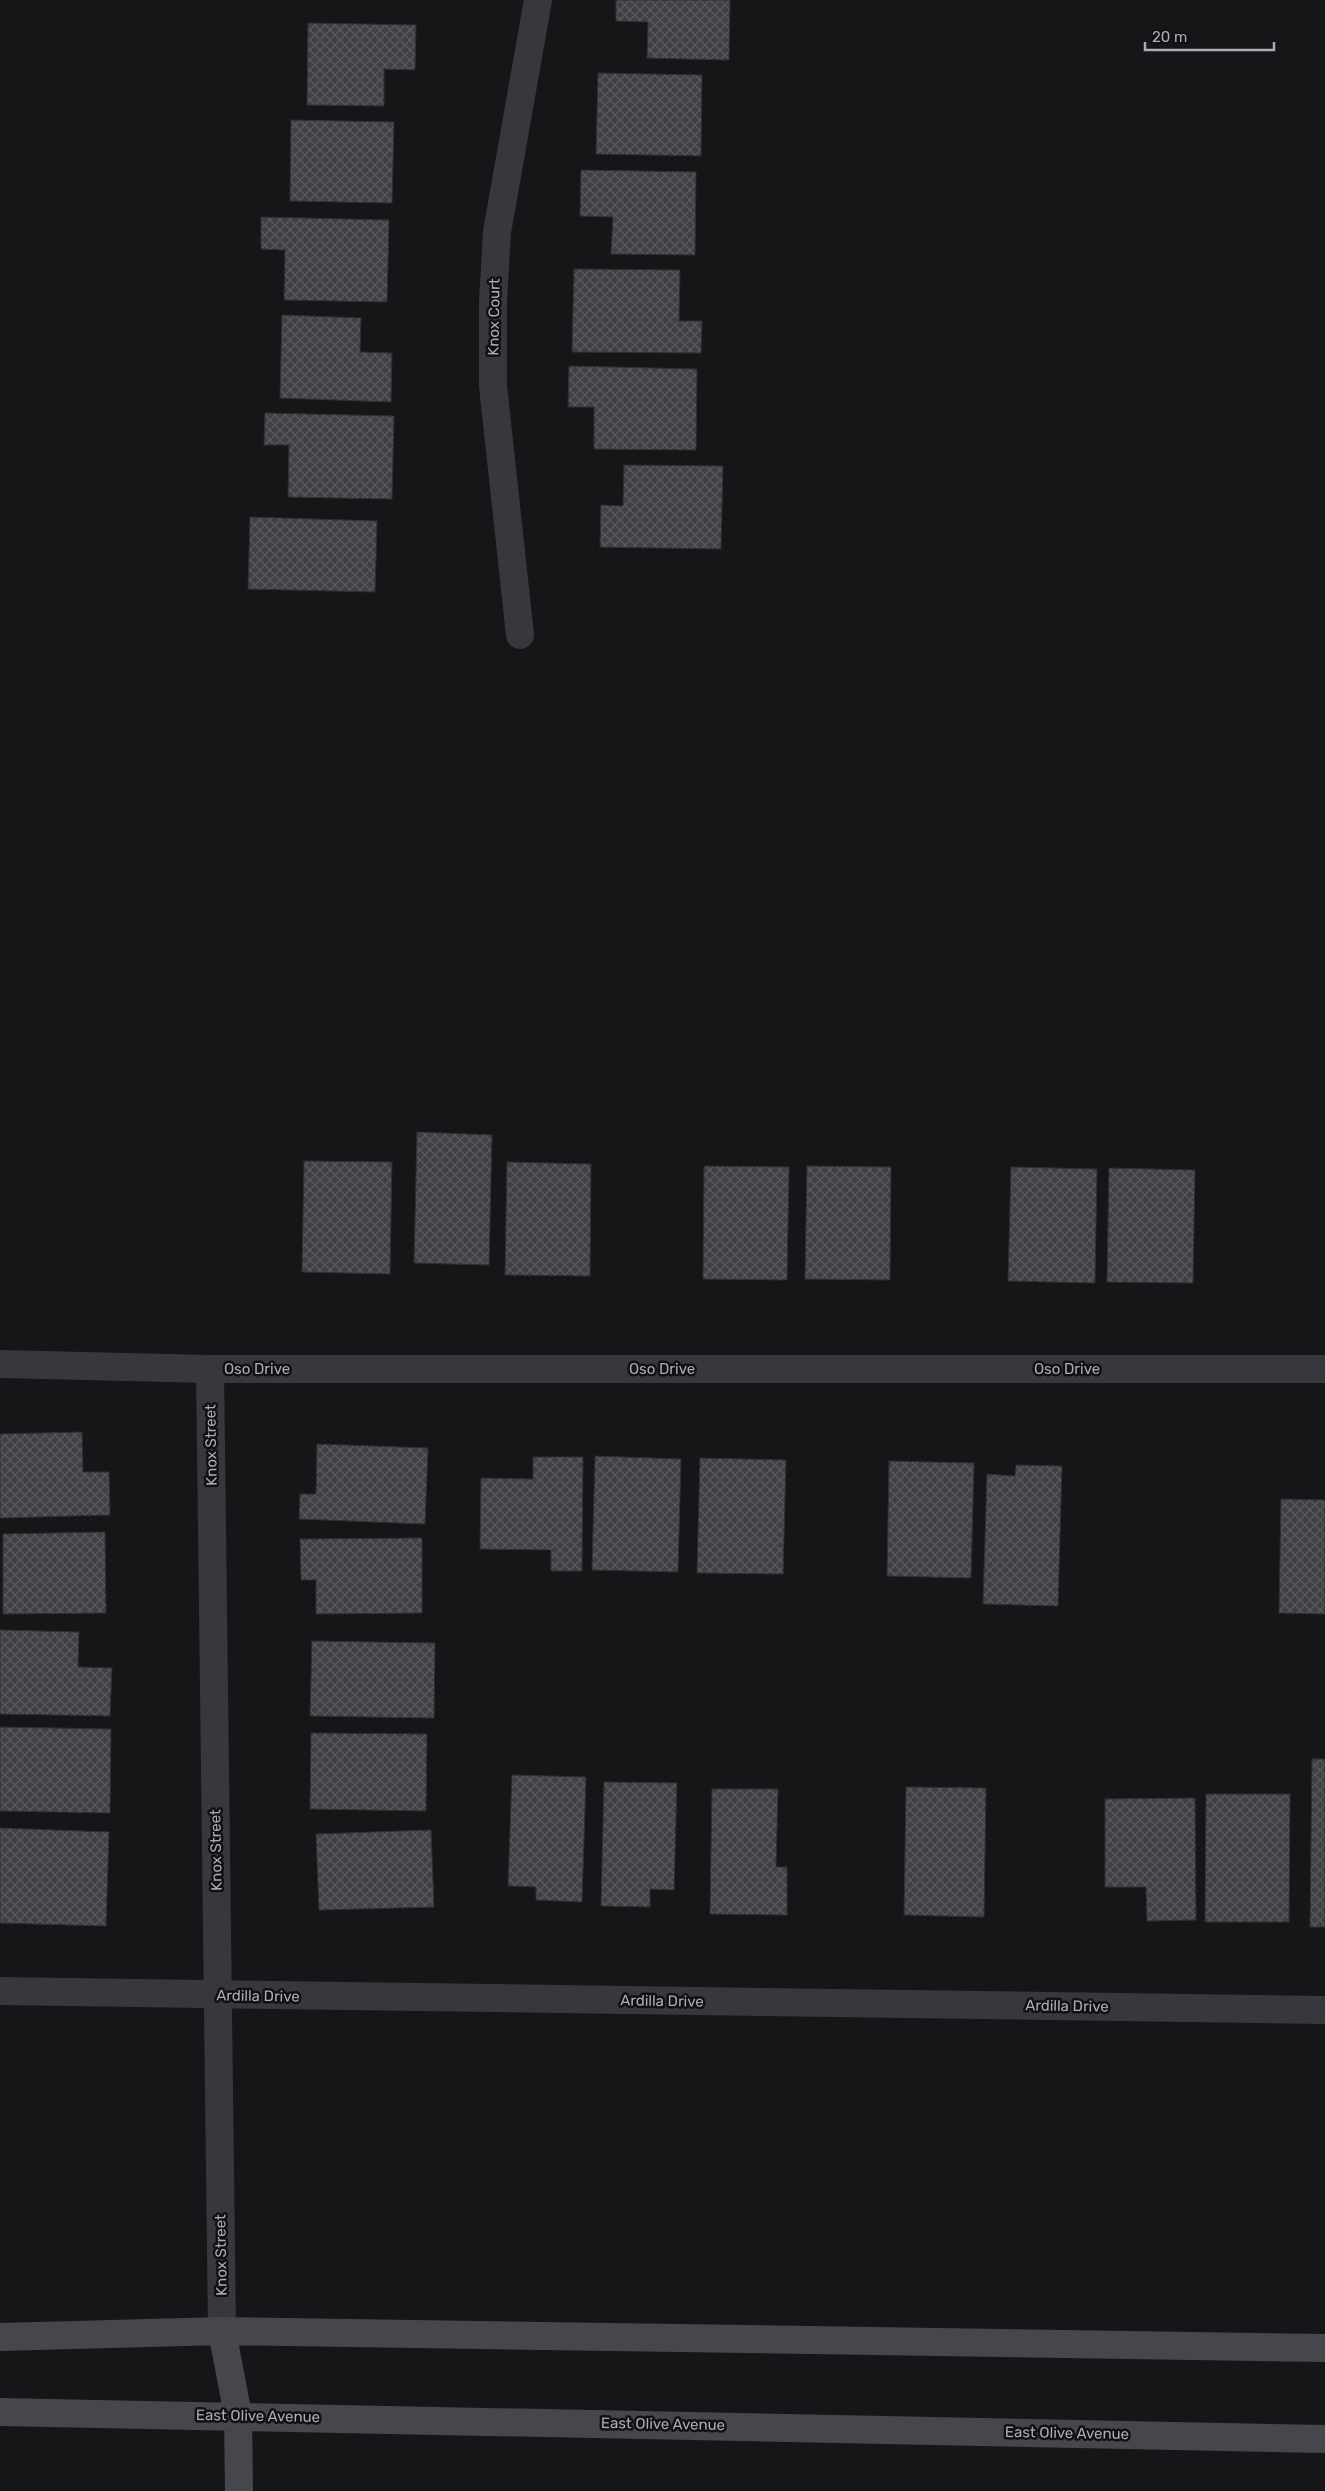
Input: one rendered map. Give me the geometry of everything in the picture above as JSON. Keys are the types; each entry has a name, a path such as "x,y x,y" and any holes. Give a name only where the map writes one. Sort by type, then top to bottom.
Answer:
{"street":[{"name":"Knox Court","path":"520,635 493,386 493,302 497,232 538,0"},
{"name":"Oso Drive","path":"0,1364 210,1369 1325,1369"},
{"name":"Knox Street","path":"210,1369 222,2332"},
{"name":"Ardilla Drive","path":"0,1991 218,1996 1325,2010"},
{"path":"222,2332 238,2415 239,2491"},
{"path":"0,2336 222,2332 1325,2348"},
{"name":"East Olive Avenue","path":"0,2412 238,2415 1325,2439"}],"building":[{"path":"616,0 730,0 729,60 647,58 648,22 616,21"},
{"path":"308,23 416,25 415,70 384,69 384,106 307,105"},
{"path":"598,73 702,75 701,156 596,154"},
{"path":"291,120 394,122 392,203 290,201"},
{"path":"581,170 696,172 695,255 611,254 613,217 580,216"},
{"path":"261,217 389,220 387,302 284,300 285,250 261,249"},
{"path":"574,269 680,270 679,321 702,321 701,353 572,352"},
{"path":"282,315 361,318 360,352 392,353 391,402 280,398"},
{"path":"569,366 697,369 696,450 594,449 594,407 568,407"},
{"path":"265,413 394,416 392,499 288,497 289,445 264,445"},
{"path":"624,465 723,466 721,549 600,547 601,505 623,506"},
{"path":"250,517 377,521 375,592 248,589"},
{"path":"417,1132 492,1135 489,1265 414,1263"},
{"path":"304,1161 392,1162 390,1274 302,1272"},
{"path":"507,1162 591,1164 590,1276 505,1275"},
{"path":"704,1166 789,1167 787,1280 703,1279"},
{"path":"807,1166 891,1167 890,1280 805,1279"},
{"path":"1011,1167 1097,1169 1095,1283 1008,1281"},
{"path":"1109,1168 1195,1170 1193,1283 1107,1282"},
{"path":"82,1432 83,1472 109,1472 110,1515 0,1518 0,1434"},
{"path":"317,1444 428,1448 425,1524 299,1519 300,1494 316,1494"},
{"path":"595,1456 681,1459 678,1572 592,1570"},
{"path":"533,1457 583,1457 582,1571 551,1571 551,1550 480,1549 481,1478 533,1479"},
{"path":"700,1458 786,1460 783,1574 697,1573"},
{"path":"889,1461 974,1463 971,1578 887,1576"},
{"path":"1016,1465 1062,1466 1058,1606 983,1604 987,1474 1015,1476"},
{"path":"1281,1499 1325,1500 1325,1614 1279,1613"},
{"path":"105,1532 106,1613 3,1614 3,1534"},
{"path":"422,1538 422,1613 316,1614 316,1580 301,1580 300,1539"},
{"path":"0,1630 79,1632 78,1667 112,1668 110,1716 0,1714"},
{"path":"312,1641 435,1643 434,1718 310,1716"},
{"path":"0,1727 111,1729 110,1813 0,1811"},
{"path":"311,1733 427,1734 426,1811 310,1809"},
{"path":"1312,1759 1325,1759 1325,1927 1310,1927"},
{"path":"512,1775 586,1777 582,1902 536,1900 536,1887 508,1886"},
{"path":"604,1782 677,1783 674,1890 650,1889 650,1907 601,1906"},
{"path":"906,1787 986,1788 984,1917 904,1915"},
{"path":"712,1789 778,1789 776,1867 787,1867 787,1915 710,1914"},
{"path":"1206,1794 1290,1794 1289,1922 1205,1922"},
{"path":"1195,1798 1196,1920 1147,1921 1146,1887 1105,1887 1105,1799"},
{"path":"0,1828 109,1832 106,1926 0,1923"},
{"path":"431,1830 434,1907 319,1910 316,1834"}]}
